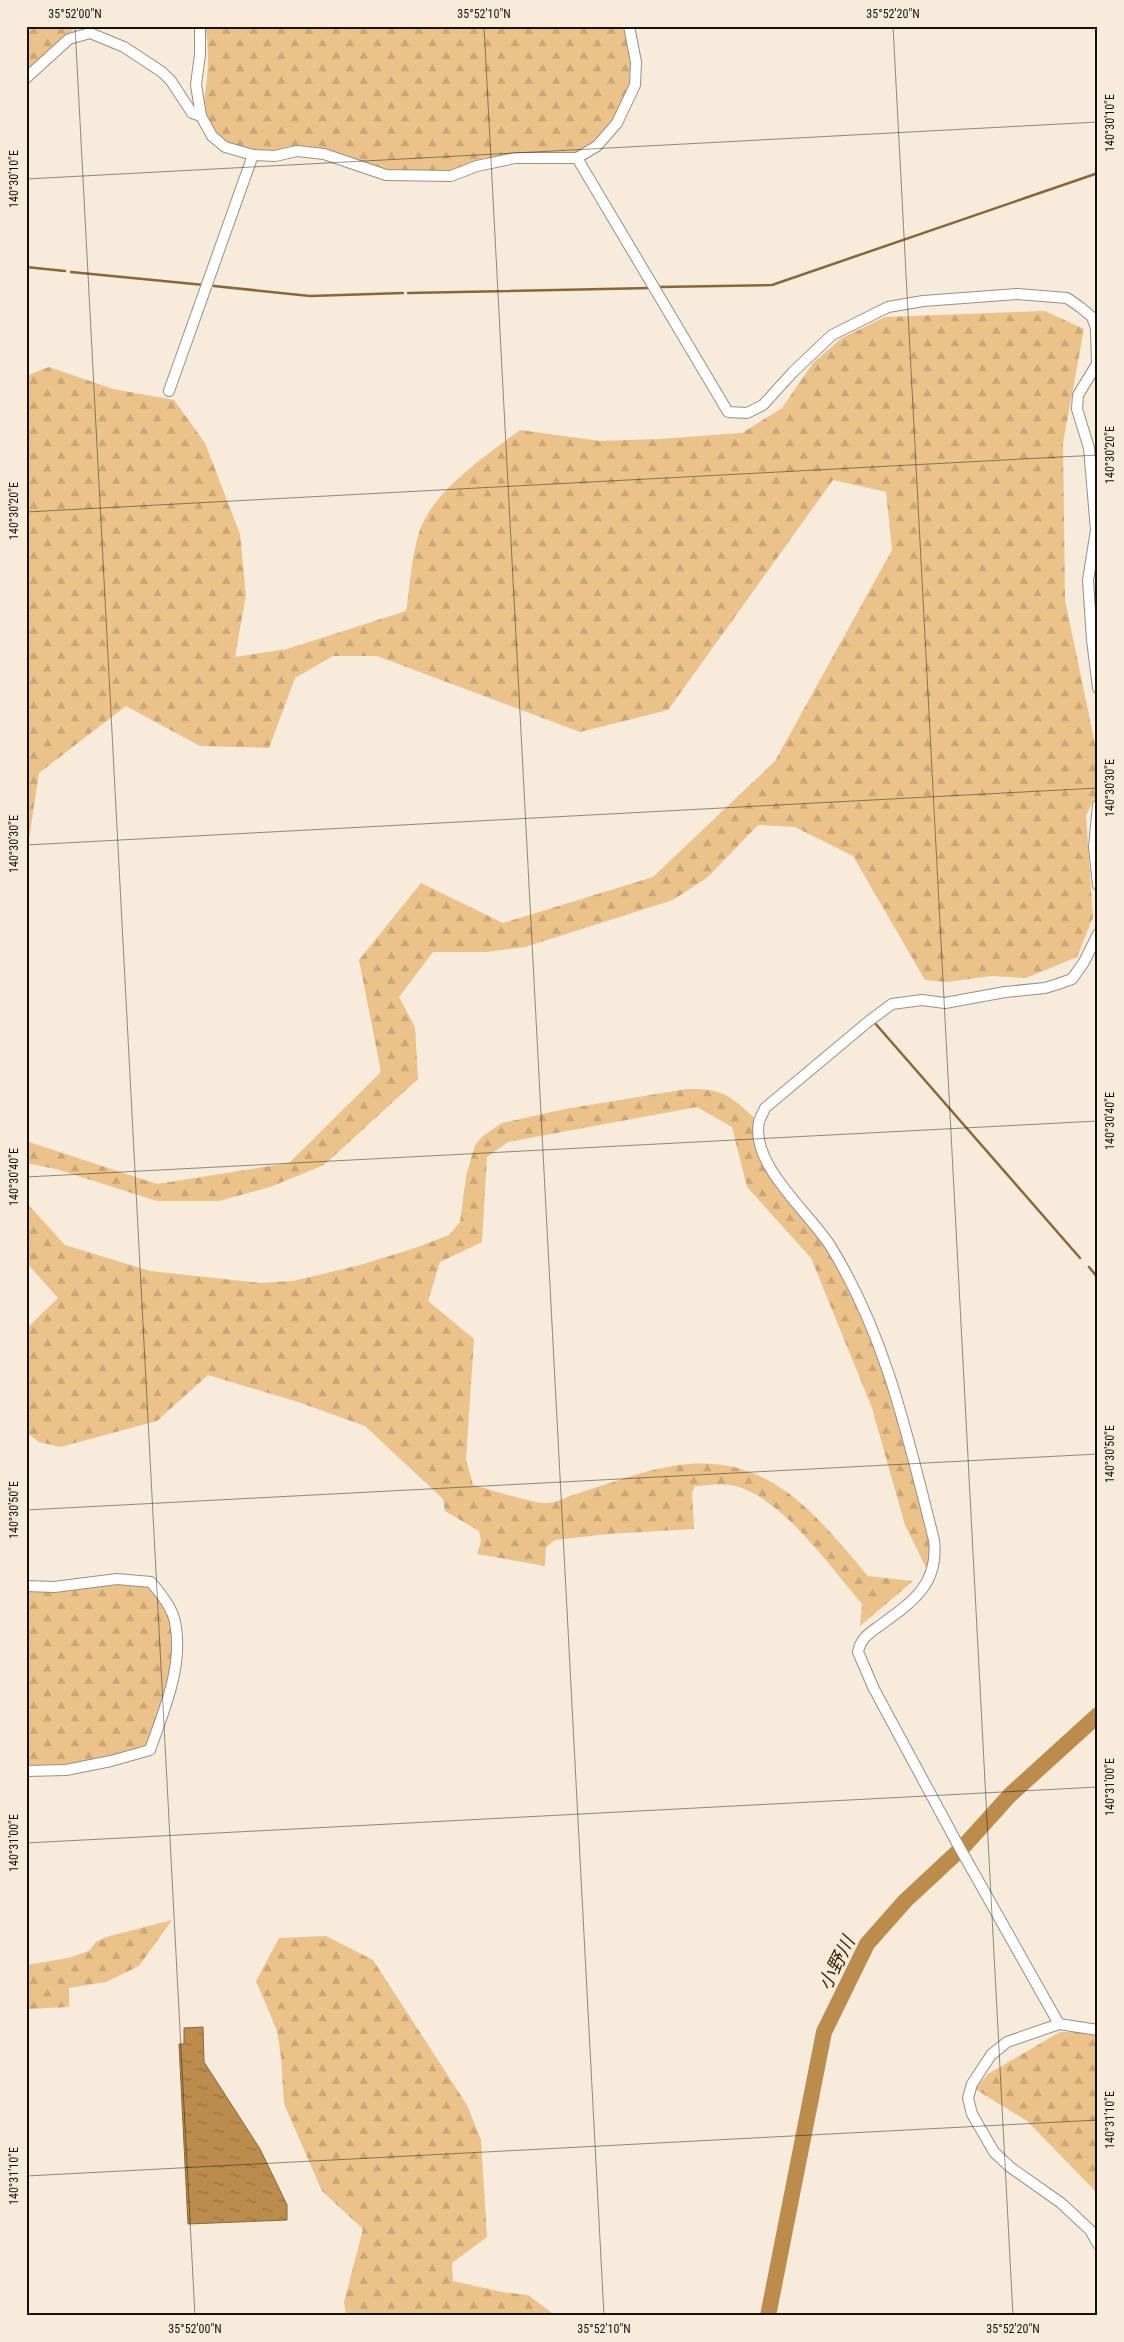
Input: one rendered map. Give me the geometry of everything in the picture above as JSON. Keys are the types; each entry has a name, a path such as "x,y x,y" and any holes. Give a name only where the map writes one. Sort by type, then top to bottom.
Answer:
{"street":[{"path":"200,26 200,54 196,85 201,116 212,136 224,147 253,155 275,156 298,151 324,154 386,175 451,176 477,166 515,158 577,158 597,146 617,123 635,85 636,62 629,26"},
{"path":"26,78 69,39 90,33 124,47 162,72 192,114 201,116"},
{"path":"169,391 253,155"},
{"path":"577,158 728,412 747,413 763,405 793,372 832,335 888,307 922,301 958,298 1017,294 1047,295 1067,298 1092,317 1096,328 1097,364 1078,396 1077,409 1089,448 1096,530 1088,580 1092,640 1098,688"},
{"path":"1098,805 1094,847 1098,885"},
{"path":"1059,2024 961,1850 874,1689 858,1652 864,1637 897,1613 924,1589 935,1562 934,1540 902,1412 890,1375 855,1287 830,1245 770,1168 762,1152 759,1122 765,1108 868,1021 892,1004 922,1000 945,1003 1005,992 1045,988 1058,984 1072,979 1084,962 1098,934"},
{"path":"26,1586 54,1587 117,1579 151,1582 166,1601 175,1621 176,1660 170,1693 150,1750 66,1770 26,1771"},
{"path":"1098,2030 1059,2024 1007,2042 991,2055 972,2084 968,2098 972,2114 994,2152 1010,2167 1061,2202 1090,2230 1098,2244"}],"green space":[{"path":"26,26 75,26 69,39 26,78"},
{"path":"205,26 629,26 635,85 617,123 577,158 515,158 451,176 386,175 324,154 275,156 225,147 201,116 208,71 208,48"},
{"path":"1045,311 1084,329 1063,443 1065,600 1098,758 1098,792 1086,815 1093,917 1077,957 1026,978 991,976 947,982 925,980 853,856 795,827 758,825 708,877 673,900 525,947 486,952 433,952 399,997 415,1027 418,1079 324,1165 270,1187 219,1201 157,1201 56,1169 26,1163 26,1141 157,1184 289,1163 381,1072 359,960 421,883 503,923 653,877 775,761 892,550 886,492 833,480 668,710 580,732 377,656 333,656 295,678 269,748 200,746 126,706 39,773 26,859 26,376 49,367 113,389 174,400 205,443 240,534 246,595 235,657 287,649 406,611 414,554 424,520 446,490 520,430 600,441 742,433 782,408 813,363 842,338 885,317"},
{"path":"687,1089 720,1092 734,1100 759,1122 762,1152 830,1245 877,1341 934,1540 930,1576 905,1525 872,1408 811,1258 747,1187 732,1127 697,1107 508,1142 487,1157 482,1242 440,1262 428,1301 474,1339 466,1459 473,1485 523,1499 547,1503 649,1471 687,1464 720,1464 749,1471 775,1484 799,1502 822,1523 868,1576 913,1581 860,1626 862,1604 802,1534 785,1516 766,1501 748,1490 730,1485 695,1486 692,1493 694,1529 608,1534 555,1540 546,1547 545,1566 477,1554 481,1541 479,1531 445,1511 443,1499 365,1426 298,1402 208,1375 157,1421 60,1447 39,1442 26,1432 26,1329 58,1298 26,1262 26,1202 65,1245 150,1271 260,1283 293,1281 360,1265 449,1235 460,1222 466,1176 475,1145 483,1136 502,1123 565,1109"},
{"path":"151,1582 175,1621 176,1660 150,1750 111,1761 26,1771 26,1586"},
{"path":"172,1920 139,1966 106,1982 69,1988 69,2007 26,2009 26,1965 68,1958 89,1951 96,1942 106,1937"},
{"path":"326,1936 373,1960 467,2105 481,2140 487,2237 452,2263 453,2281 502,2292 528,2295 556,2316 346,2316 344,2302 363,2229 322,2191 284,2104 277,2031 256,1981 279,1938"},
{"path":"1060,2032 1098,2032 1098,2194 1027,2121 975,2089 988,2074"}],"water":[{"path":"203,2027 204,2062 260,2149 287,2205 287,2220 188,2224 179,2044 184,2044 184,2028"}],"waterway":[{"path":"659,287 772,285 1098,173"},
{"path":"26,267 65,271"},
{"path":"71,272 204,285"},
{"path":"214,286 310,296 403,293"},
{"path":"408,293 651,288"},
{"path":"874,1022 1080,1258"},
{"path":"1089,1267 1098,1278"},
{"name":"小野川","path":"768,2316 824,2032 867,1944 905,1901 964,1846 1010,1795 1098,1715"}]}
